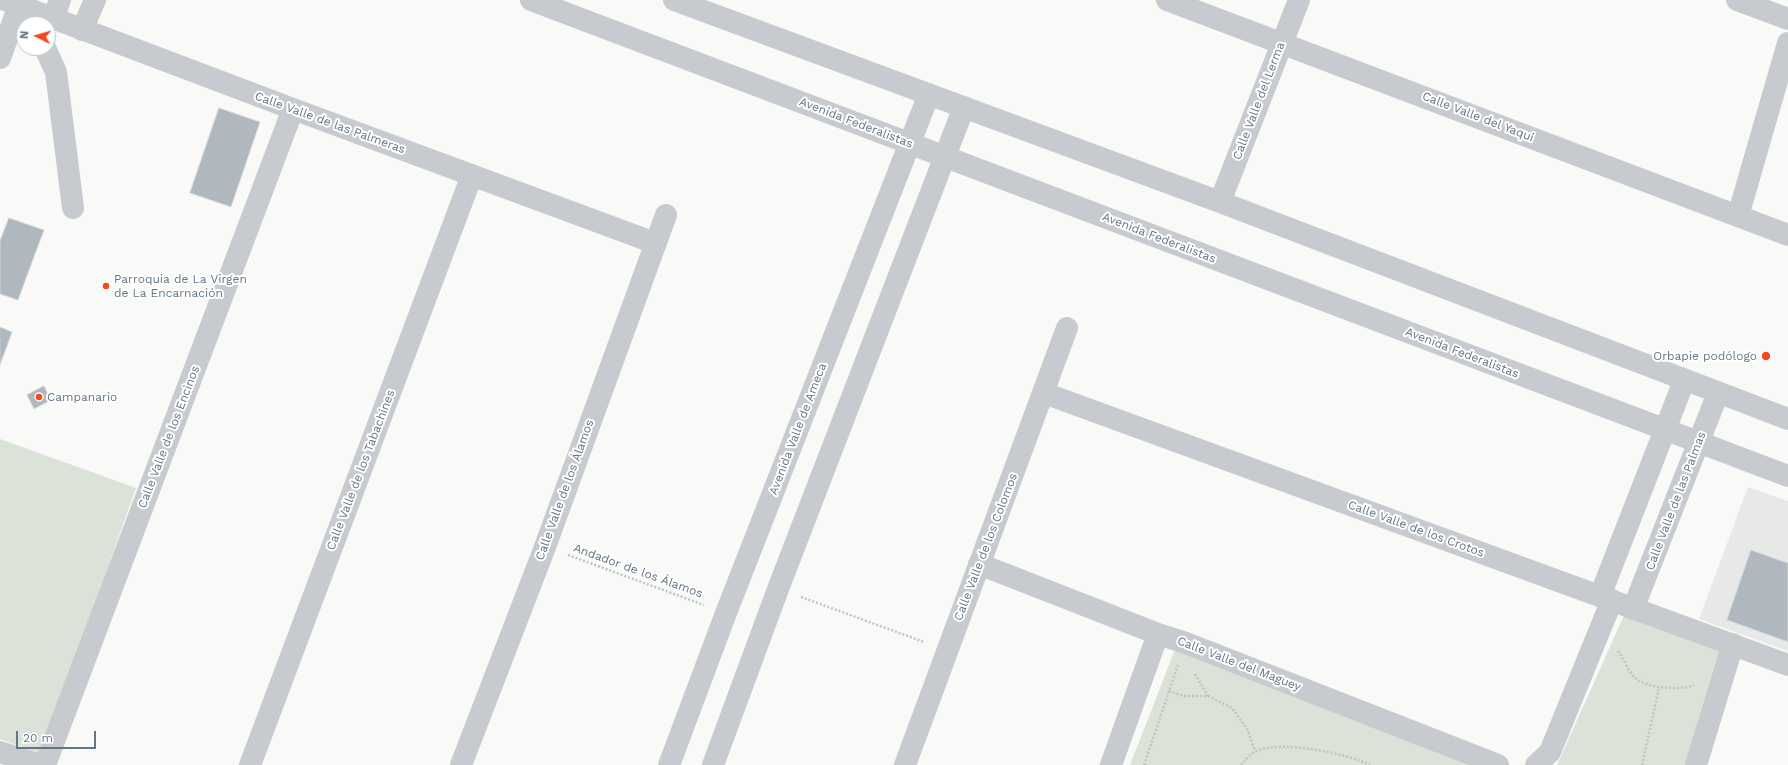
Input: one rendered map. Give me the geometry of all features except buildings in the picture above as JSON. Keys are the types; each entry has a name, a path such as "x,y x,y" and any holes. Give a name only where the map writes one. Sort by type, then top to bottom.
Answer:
{"street":[{"path":"82,30 95,0"},
{"name":"Avenida Federalistas","path":"531,0 1788,476"},
{"path":"674,0 1220,202 1684,381 1788,419"},
{"name":"Calle Valle del Yaqui","path":"1167,0 1788,235"},
{"name":"Calle Valle del Lerma","path":"1220,202 1299,0"},
{"path":"1736,0 1788,19"},
{"path":"12,3 16,21"},
{"name":"Calle Valle de las Palmeras","path":"12,3 56,9 82,30 655,243"},
{"path":"0,58 16,33"},
{"path":"1738,216 1788,43"},
{"path":"49,56 56,72 73,208"},
{"name":"Avenida Valle de Ameca","path":"669,765 726,613 929,94"},
{"path":"713,765 778,589 964,108"},
{"name":"Calle Valle de los Encinos","path":"45,765 293,109"},
{"name":"Calle Valle de los Tabachines","path":"250,765 472,175"},
{"name":"Calle Valle de los Álamos","path":"461,765 545,547 666,215"},
{"name":"Calle Valle de los Colomos","path":"905,765 1067,328"},
{"path":"1543,759 1601,628 1606,598 1665,430 1684,381"},
{"name":"Calle Valle de los Crotos","path":"1044,393 1633,609 1788,664"},
{"name":"Calle Valle de las Palmas","path":"1633,609 1718,393"},
{"name":"Calle Valle del Maguey","path":"979,564 1498,765"},
{"path":"1112,765 1158,634"},
{"path":"1696,765 1733,644"},
{"path":"0,752 40,765"}],"path":[{"name":"Andador de los Álamos","path":"545,547 726,613"},
{"path":"778,589 948,650"},
{"path":"1601,628 1636,678 1659,688 1688,688 1725,670"},
{"path":"1144,765 1186,643"},
{"path":"1642,765 1659,688"},
{"path":"1169,691 1183,696 1208,696 1232,708 1247,729 1255,751"},
{"path":"1240,765 1255,751 1270,747 1337,753 1370,765"}],"shaded area":[{"path":"0,439 136,488 41,754 0,739"},
{"path":"1748,487 1788,501 1788,651 1699,619"},
{"path":"1626,611 1724,650 1689,765 1557,765"},
{"path":"1176,647 1467,765 1130,765"}],"place":[{"name":"Parroquia de La Virgen de La Encarnación","path":"106,286"},
{"name":"Orbapie podólogo","path":"1766,356"},
{"name":"Campanario","path":"39,397"}]}
